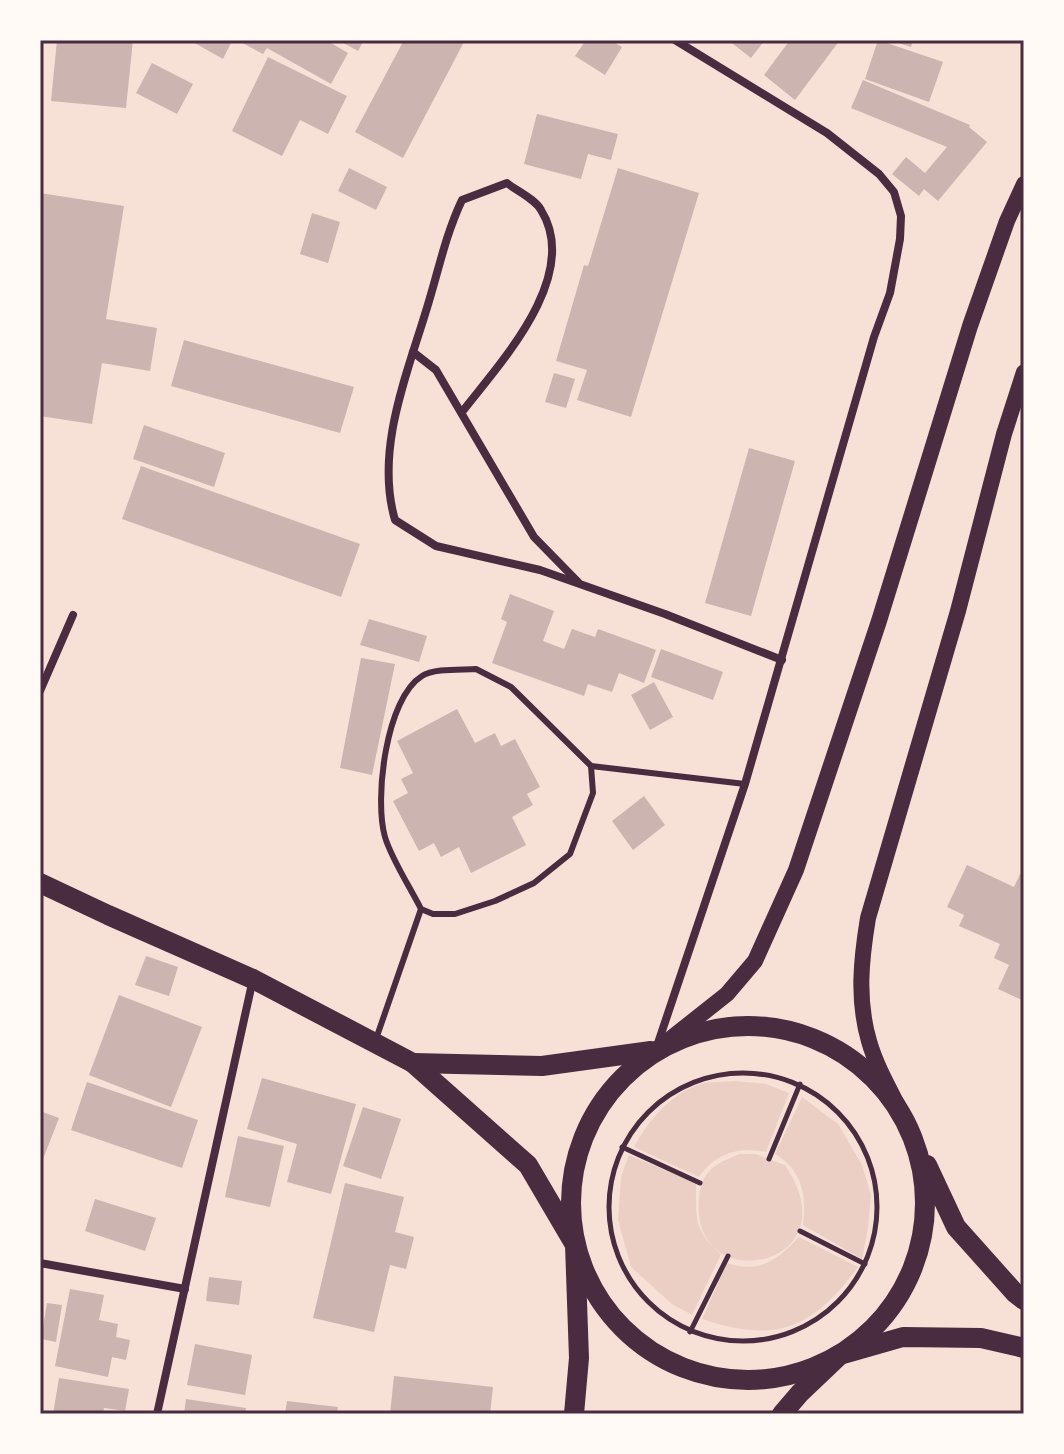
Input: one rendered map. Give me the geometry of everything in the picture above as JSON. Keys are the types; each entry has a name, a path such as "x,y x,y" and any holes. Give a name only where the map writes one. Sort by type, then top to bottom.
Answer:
{"main road":[{"path":"574,1414 579,1358 575,1245 570,1208 573,1171 584,1135 601,1102 625,1074 727,994 755,961 796,870 879,621 970,326 1007,221 1024,184"},
{"path":"1024,372 868,918 860,963 861,1006 869,1043 956,1227 1024,1300"},
{"path":"40,883 253,979 413,1063 528,1165 575,1245 587,1280 607,1312 633,1339 663,1360 698,1374 734,1381 771,1379 807,1371 840,1355 903,1337 981,1338 1024,1348"},
{"path":"413,1063 542,1066 655,1051 688,1035 724,1026 761,1025 798,1032 832,1046 863,1067 888,1094 908,1126 920,1161 925,1198 922,1235 915,1259 894,1303 870,1332 840,1355 782,1414"}],"street":[{"path":"655,1051 745,784 782,660 874,337 890,293 901,216 894,192 879,174 827,133 675,40"},
{"path":"462,412 512,348 550,279 551,233 540,208 507,183 462,200 447,233 394,412 388,497 395,520 436,546 540,570 782,660"},
{"path":"413,352 436,370 534,537 582,585"},
{"path":"40,691 73,615"},
{"path":"157,1414 253,979"},
{"path":"40,1263 185,1289"}],"lane":[{"path":"591,766 593,793 570,854 534,883 495,901 455,914 433,914 421,909 385,837 383,807 384,765 394,720 406,689 424,674 476,669 511,687 591,766 745,784"},
{"path":"375,1043 421,909"}],"path":[{"path":"750,1071 800,1084 838,1111 865,1150 877,1195 873,1243 865,1264 846,1294 830,1310 791,1334 757,1342 723,1341 690,1332 653,1308 626,1273 615,1246 610,1232 610,1188 622,1147 636,1125 654,1106 675,1090 699,1079 750,1071"},
{"path":"769,1159 800,1084"},
{"path":"622,1147 700,1183"},
{"path":"800,1231 865,1264"},
{"path":"690,1332 728,1256"}],"shaded area":[{"path":"736,1081 766,1084 789,1093 766,1152 746,1150 728,1154 713,1162 699,1177 634,1147 653,1119 677,1096 701,1084"},
{"path":"802,1097 838,1124 862,1165 871,1195 862,1259 803,1225 801,1185 791,1167 775,1154"},
{"path":"740,1154 755,1154 785,1165 801,1200 800,1228 786,1248 765,1259 741,1260 718,1251 703,1231 699,1200 706,1175 716,1165"},
{"path":"629,1155 696,1183 698,1223 705,1238 721,1254 692,1315 672,1304 631,1267 618,1220 621,1177"},
{"path":"799,1237 858,1267 825,1305 791,1326 772,1330 752,1330 702,1319 727,1263 749,1267 767,1263"}],"building":[{"path":"57,40 133,40 126,108 51,101"},
{"path":"225,40 231,43 223,59 193,42"},
{"path":"237,40 326,40 348,53 331,84 267,48 263,54"},
{"path":"338,40 364,40 358,51"},
{"path":"404,40 465,40 403,158 355,132"},
{"path":"586,40 610,40 622,47 605,75 575,56"},
{"path":"728,40 765,40 751,58"},
{"path":"790,40 840,40 795,100 764,75"},
{"path":"878,40 943,62 929,102 865,79"},
{"path":"890,40 913,40 911,47"},
{"path":"268,57 347,96 328,134 300,120 282,156 232,131"},
{"path":"152,63 193,84 177,114 136,93"},
{"path":"863,80 970,125 987,142 938,201 924,189 919,196 892,174 906,157 925,173 947,147 851,108"},
{"path":"537,114 618,134 611,160 588,154 581,179 524,164"},
{"path":"349,168 387,187 376,210 338,191"},
{"path":"618,168 699,193 631,417 577,400 587,370 556,361 584,265 588,266"},
{"path":"40,193 124,206 106,319 157,328 150,371 102,363 92,424 40,416"},
{"path":"312,213 340,222 328,263 300,254"},
{"path":"184,340 354,387 340,433 171,386"},
{"path":"554,373 575,379 566,408 545,402"},
{"path":"144,425 225,453 214,487 133,459"},
{"path":"749,448 795,461 751,616 705,603"},
{"path":"141,466 360,544 341,597 122,519"},
{"path":"510,594 554,611 543,641 564,649 572,629 595,637 598,629 656,650 644,683 619,673 612,692 588,684 584,696 492,663 507,622 501,619"},
{"path":"369,619 427,636 419,662 360,645"},
{"path":"661,649 723,672 713,700 651,677"},
{"path":"361,658 395,664 372,775 340,768"},
{"path":"654,682 673,717 650,730 631,695"},
{"path":"457,709 475,743 495,733 501,746 515,739 540,787 527,794 533,805 512,817 526,845 471,873 459,847 441,857 434,843 419,851 393,801 408,793 401,779 413,773 397,741"},
{"path":"644,796 665,825 633,850 612,821"},
{"path":"967,865 1014,887 1020,874 1024,875 1024,1001 998,989 1009,965 994,958 1000,944 959,926 964,915 947,907"},
{"path":"146,956 178,967 169,996 135,985"},
{"path":"119,995 202,1027 171,1107 89,1075"},
{"path":"262,1078 356,1104 331,1194 287,1182 297,1144 247,1129"},
{"path":"87,1082 198,1120 182,1168 71,1130"},
{"path":"363,1107 401,1119 381,1179 343,1166"},
{"path":"40,1111 59,1118 40,1167"},
{"path":"238,1136 284,1146 270,1207 225,1197"},
{"path":"345,1183 404,1197 395,1232 414,1237 406,1269 390,1265 374,1332 313,1318"},
{"path":"95,1199 156,1218 145,1251 85,1231"},
{"path":"209,1277 242,1281 239,1305 206,1301"},
{"path":"70,1289 104,1295 99,1320 118,1324 116,1337 130,1340 126,1360 112,1357 108,1377 55,1366"},
{"path":"47,1303 62,1305 56,1342 41,1339"},
{"path":"195,1344 252,1355 245,1395 187,1385"},
{"path":"394,1376 493,1387 490,1414 390,1414"},
{"path":"59,1378 129,1389 125,1411 104,1408 103,1414 53,1414"},
{"path":"186,1399 246,1408 245,1414 184,1414"},
{"path":"287,1401 338,1407 337,1414 285,1414"}]}
